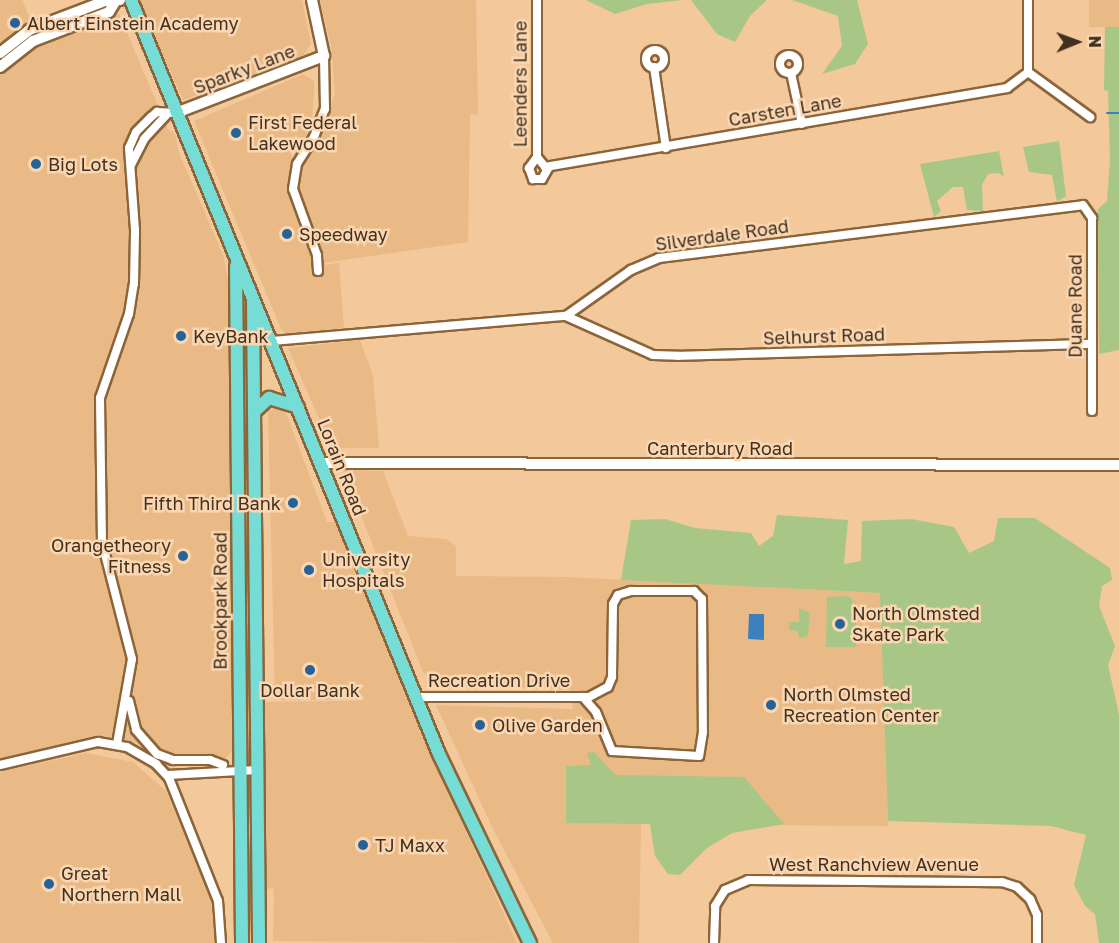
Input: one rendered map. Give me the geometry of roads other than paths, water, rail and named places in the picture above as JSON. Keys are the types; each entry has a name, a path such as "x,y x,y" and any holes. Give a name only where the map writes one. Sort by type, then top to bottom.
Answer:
{"main road":[{"name":"Lorain Road","path":"130,0 171,114 272,341 415,697 497,880 530,943"},
{"name":"Brookpark Road","path":"236,259 231,769 242,943"},
{"name":"Brookpark Road","path":"253,298 259,943"},
{"path":"254,412 269,398 298,407"}],"street":[{"path":"312,0 324,56 325,109 313,139 303,151 294,175 294,197 317,255 318,271"},
{"name":"Leenders Lane","path":"537,0 537,157 546,166"},
{"path":"1028,0 1028,72 1090,117"},
{"path":"0,53 29,30 105,1 118,1"},
{"path":"0,68 33,41 110,12 118,1"},
{"name":"Sparky Lane","path":"171,114 324,56"},
{"path":"654,68 666,148"},
{"path":"791,72 802,123"},
{"name":"Carsten Lane","path":"537,157 529,168 533,179 542,179 546,166 666,148 1006,88 1028,72"},
{"path":"117,744 132,663 130,641 102,541 100,405 134,284 129,148 138,129 158,112 171,114"},
{"name":"Silverdale Road","path":"566,316 632,270 659,258 1083,205"},
{"name":"Duane Road","path":"1083,205 1092,218 1092,411"},
{"path":"272,341 566,316"},
{"name":"Selhurst Road","path":"566,316 653,355 1091,344"},
{"name":"Canterbury Road","path":"320,463 1119,465"},
{"name":"Recreation Drive","path":"415,697 583,697 603,691 612,678 614,604 618,595 632,591 694,591 702,599 703,732 699,756 612,751 596,712 583,697"},
{"path":"128,693 134,724 145,744 169,759 210,760 231,769"},
{"path":"0,765 87,743 117,744 159,766 168,775 218,901 221,943"},
{"path":"159,766 257,770"},
{"path":"168,775 222,775 231,769"},
{"name":"West Ranchview Avenue","path":"714,943 715,906 725,890 748,880 1002,882 1017,887 1030,899 1037,915 1037,943"}],"water":[{"path":"749,614 764,614 764,640 748,639"}],"waterway":[{"path":"1107,113 1119,113"}],"place":[{"name":"Albert Einstein Academy","path":"15,23"},
{"name":"First Federal Lakewood","path":"236,133"},
{"name":"Big Lots","path":"36,164"},
{"name":"Speedway","path":"287,234"},
{"name":"KeyBank","path":"181,336"},
{"name":"Fifth Third Bank","path":"293,503"},
{"name":"Orangetheory Fitness","path":"183,556"},
{"name":"University Hospitals","path":"309,570"},
{"name":"North Olmsted Skate Park","path":"840,624"},
{"name":"Dollar Bank","path":"310,670"},
{"name":"North Olmsted Recreation Center","path":"771,705"},
{"name":"Olive Garden","path":"480,725"},
{"name":"TJ Maxx","path":"363,845"},
{"name":"Great Northern Mall","path":"49,884"}]}
